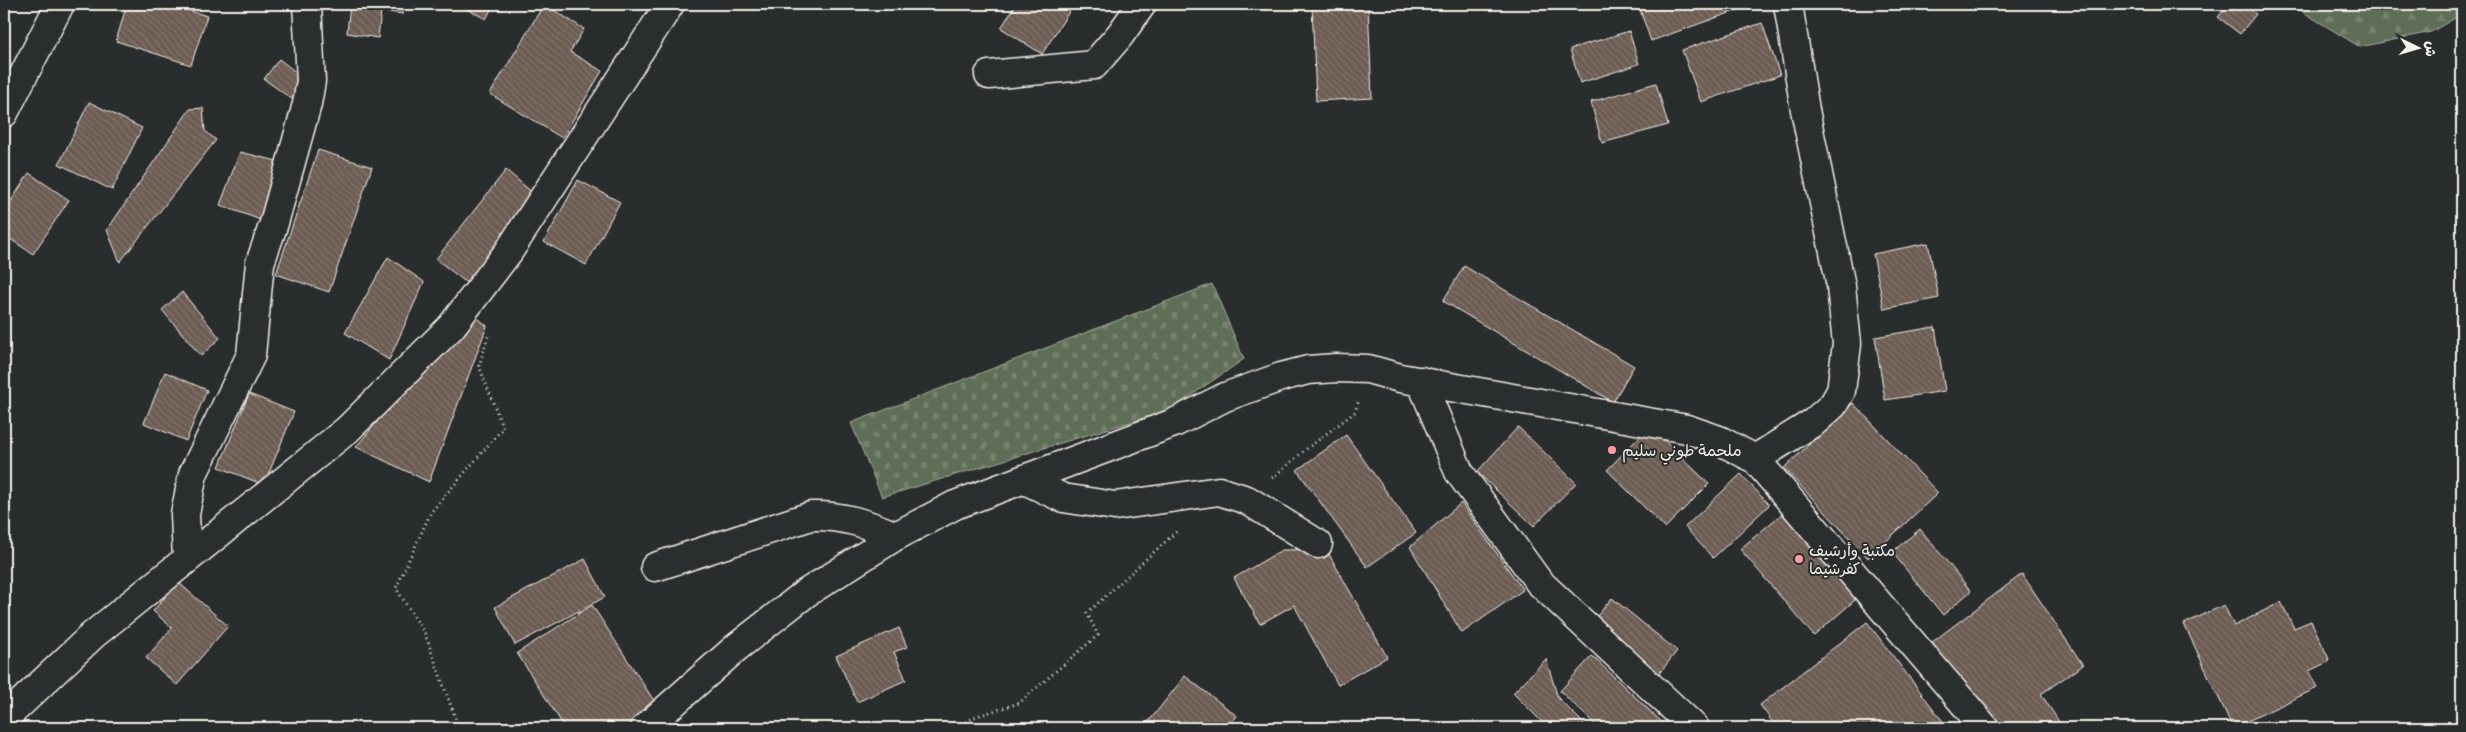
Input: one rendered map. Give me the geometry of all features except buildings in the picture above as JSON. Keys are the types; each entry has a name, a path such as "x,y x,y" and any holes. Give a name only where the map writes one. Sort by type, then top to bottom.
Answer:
{"street":[{"path":"4,113 60,4"},
{"path":"187,559 185,514 193,474 251,354 260,263 274,223 307,104 311,81 307,4"},
{"path":"4,718 93,635 347,430 451,327 509,251 670,4"},
{"path":"989,75 1094,65 1120,35 1142,4"},
{"path":"1755,459 1814,422 1833,405 1843,383 1847,344 1841,286 1805,110 1788,4"},
{"path":"645,728 737,647 806,593 896,536 955,506 1174,423 1225,397 1282,377 1308,370 1368,369 1570,410 1687,429 1719,440 1755,459 1985,728"},
{"path":"1421,381 1459,472 1540,582 1695,728"},
{"path":"1025,480 1063,498 1115,506 1220,492 1247,500 1318,544"},
{"path":"655,567 810,516 831,516 868,524 896,536"}],"path":[{"path":"459,728 425,634 396,588 431,512 502,428 479,366 490,329"},
{"path":"1247,500 1304,451 1355,412 1368,369"},
{"path":"958,728 974,717 1018,703 1098,634 1087,613 1183,525"}],"green space":[{"path":"2290,4 2462,4 2462,14 2431,32 2360,47"},
{"path":"1212,284 1244,359 1170,410 882,497 851,423"}],"place":[{"name":"ملحمة طوني سليم","path":"1612,450"},
{"name":"مكتبة وأرشيف كفرشيما","path":"1799,559"}]}
